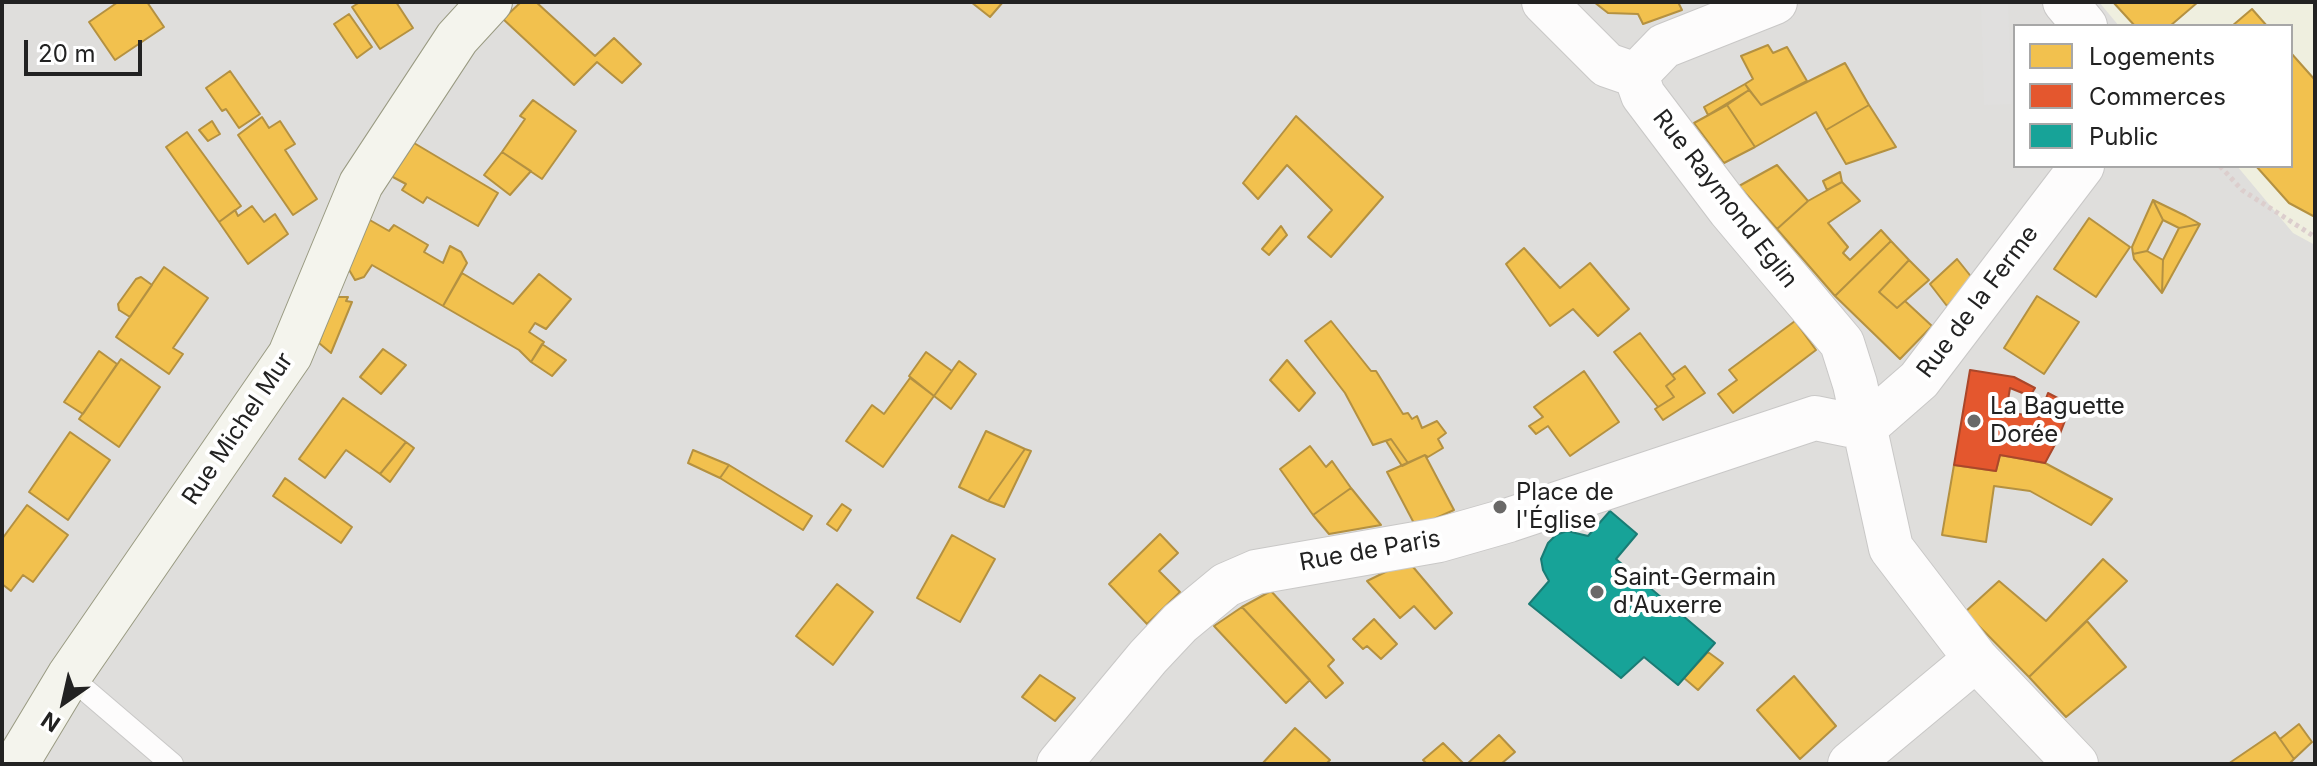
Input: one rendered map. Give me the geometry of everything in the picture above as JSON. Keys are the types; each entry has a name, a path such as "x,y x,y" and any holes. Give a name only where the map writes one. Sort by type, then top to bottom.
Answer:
{"street":[{"name":"Rue Michel Mur","path":"16,764 69,676 290,355 361,184 457,38 490,2"},
{"path":"1544,2 1607,65 1636,75 1664,46 1775,2"},
{"path":"2065,2 2083,24"},
{"name":"Rue Raymond Eglin","path":"1636,75 1643,95 1730,210 1842,343 1864,428"},
{"name":"Rue de la Ferme","path":"1864,428 1919,380 2080,168"},
{"name":"Rue de Paris","path":"1059,764 1180,623 1226,585 1256,572 1453,536 1815,418 1864,428"},
{"path":"1864,428 1891,548 1976,659 2076,764"},
{"path":"1850,764 1976,659"}],"lane":[{"path":"69,676 172,764"}],"path":[{"path":"2222,168 2242,190 2315,237"}],"shaded area":[{"path":"2,2 2315,2 2315,764 2,764"},
{"path":"1981,2 2008,2 2012,104 1984,105"}],"green space":[{"path":"2099,2 2315,2 2315,245 2293,233 2239,168 2293,168 2293,24 2117,24"}],"building: Logements":[{"path":"118,2 147,2 164,27 115,60 89,22"},
{"path":"360,2 396,2 413,28 380,49 352,7"},
{"path":"521,2 536,2 595,56 614,38 641,64 622,83 597,62 574,85 503,19"},
{"path":"971,2 1003,2 990,17"},
{"path":"1594,2 1678,2 1682,10 1643,24 1638,14 1608,13"},
{"path":"2113,2 2198,2 2172,24 2133,24"},
{"path":"2252,9 2265,24 2234,24"},
{"path":"349,14 372,47 357,58 334,24"},
{"path":"1768,45 1773,53 1787,47 1807,81 1761,105 1745,84 1753,79 1741,56"},
{"path":"2293,55 2315,80 2315,217 2289,203 2258,168 2293,168"},
{"path":"1845,63 1869,105 1826,130 1816,112 1755,147 1727,105 1749,90 1761,105"},
{"path":"230,71 260,114 239,128 206,88"},
{"path":"1745,84 1749,90 1708,115 1704,107"},
{"path":"533,100 576,131 542,179 502,152 525,119 520,116"},
{"path":"1727,105 1755,147 1724,163 1694,123"},
{"path":"1869,105 1896,147 1846,164 1826,130"},
{"path":"1296,116 1383,197 1331,257 1308,237 1332,210 1287,165 1258,199 1243,183"},
{"path":"262,117 269,128 280,121 295,144 285,150 317,199 293,215 238,135"},
{"path":"212,121 220,134 208,141 199,130"},
{"path":"187,132 241,206 219,222 166,147"},
{"path":"414,143 498,193 478,226 427,197 423,203 402,190 406,184 391,176"},
{"path":"502,152 531,171 510,195 484,175"},
{"path":"1777,165 1808,201 1777,229 1739,186"},
{"path":"1840,172 1842,182 1827,190 1823,181"},
{"path":"1842,182 1860,201 1828,223 1848,247 1843,253 1850,260 1881,230 1891,241 1835,296 1777,229 1808,201"},
{"path":"2153,200 2200,224 2179,228 2163,220"},
{"path":"2153,200 2163,220 2147,251 2133,254 2132,247"},
{"path":"252,206 264,222 275,214 288,234 248,264 219,222 235,210 238,216"},
{"path":"2089,218 2130,247 2096,297 2054,269"},
{"path":"368,219 389,231 394,225 428,245 424,252 443,263 450,246 461,252 467,263 443,306 372,265 364,277 355,280 348,268"},
{"path":"2200,224 2162,293 2163,260 2179,228"},
{"path":"1281,226 1287,235 1269,255 1262,249"},
{"path":"1891,241 1909,260 1879,292 1897,308 1905,301 1932,326 1900,359 1835,296"},
{"path":"1524,248 1560,288 1590,263 1629,309 1598,336 1573,309 1550,326 1506,264"},
{"path":"2147,251 2163,260 2162,293 2134,259 2133,254"},
{"path":"1957,259 1973,279 1947,306 1930,284"},
{"path":"1909,260 1929,280 1897,308 1879,292"},
{"path":"164,267 208,298 173,348 183,354 169,374 116,337"},
{"path":"462,273 513,304 539,274 571,299 546,329 535,323 529,332 544,342 531,362 519,350 443,306"},
{"path":"141,277 152,285 130,317 119,310 118,304 136,279"},
{"path":"2037,296 2079,322 2044,374 2004,348"},
{"path":"336,297 348,297 346,301 352,302 331,353 319,343"},
{"path":"1331,321 1371,371 1376,371 1403,414 1408,413 1412,419 1417,416 1422,428 1437,421 1446,433 1438,439 1443,448 1408,463 1391,439 1373,445 1345,393 1305,341"},
{"path":"1795,321 1816,350 1733,413 1718,394 1737,380 1729,370"},
{"path":"1640,333 1675,379 1666,386 1674,397 1658,407 1614,352"},
{"path":"542,344 566,360 552,376 531,362"},
{"path":"383,349 406,365 381,394 360,377"},
{"path":"99,351 117,364 83,414 64,402"},
{"path":"926,352 952,371 934,396 909,376"},
{"path":"121,359 160,387 119,447 79,419"},
{"path":"1287,360 1315,393 1299,411 1270,380"},
{"path":"959,361 976,374 951,409 934,396"},
{"path":"1685,366 1705,393 1663,420 1655,409 1674,397 1666,386 1675,379 1672,375"},
{"path":"1584,371 1619,422 1570,456 1548,426 1536,434 1529,426 1543,417 1534,407"},
{"path":"910,378 934,396 883,467 846,441 872,405 884,414"},
{"path":"343,398 406,442 380,474 346,450 325,478 299,459"},
{"path":"986,431 1025,449 988,501 959,487"},
{"path":"70,432 110,460 68,520 29,492"},
{"path":"1391,439 1408,463 1402,466 1386,441"},
{"path":"406,442 414,448 390,482 380,474"},
{"path":"1310,446 1326,467 1332,461 1351,488 1313,515 1280,469"},
{"path":"1025,449 1031,451 1004,507 988,501"},
{"path":"693,450 729,465 720,478 688,463"},
{"path":"1425,455 1454,510 1416,527 1387,472"},
{"path":"2000,455 2045,463 2112,499 2091,525 2030,491 1994,486 1986,542 1942,535 1954,465 1996,471"},
{"path":"729,465 812,516 803,530 720,478"},
{"path":"285,478 352,527 341,543 273,496"},
{"path":"1351,488 1381,525 1329,534 1313,515"},
{"path":"842,504 851,510 837,531 827,524"},
{"path":"27,505 68,535 33,582 23,575 11,591 2,584 2,539"},
{"path":"1160,534 1178,553 1159,571 1180,592 1147,624 1109,584"},
{"path":"952,535 995,559 960,622 917,598"},
{"path":"2103,559 2127,581 2029,677 1965,612 1999,581 2046,621"},
{"path":"1408,561 1452,613 1435,629 1414,606 1400,618 1367,581"},
{"path":"837,584 873,612 833,665 796,636"},
{"path":"1271,591 1334,660 1328,666 1343,683 1326,698 1242,607"},
{"path":"1242,607 1310,680 1286,703 1214,626"},
{"path":"1374,619 1397,644 1381,659 1367,646 1363,649 1353,639"},
{"path":"2087,621 2126,667 2066,717 2029,677"},
{"path":"1708,652 1723,663 1698,690 1684,678"},
{"path":"1040,675 1075,698 1055,721 1022,697"},
{"path":"1794,676 1836,726 1800,759 1757,710"},
{"path":"2299,724 2312,742 2294,759 2280,739"},
{"path":"1295,728 1330,760 1326,764 1262,764"},
{"path":"2275,732 2294,759 2289,764 2228,764"},
{"path":"1499,735 1515,752 1501,764 1467,764"},
{"path":"1443,743 1464,764 1427,764 1423,760"}],"building: Commerces":[{"path":"1970,370 2014,377 2035,388 2030,396 2010,388 2006,412 2039,417 2048,393 2071,405 2045,463 2000,455 1996,471 1954,465"}],"building: Public":[{"name":"Saint-Germain d'Auxerre","path":"1610,511 1637,534 1616,559 1715,643 1678,685 1644,657 1621,678 1529,604 1549,581 1541,559 1548,543 1556,535 1567,531 1588,536"}],"place":[{"name":"La Baguette Dorée","path":"1974,421"},
{"name":"Place de l'Église","path":"1500,507"},
{"name":"Saint-Germain d'Auxerre","path":"1597,592"}]}
